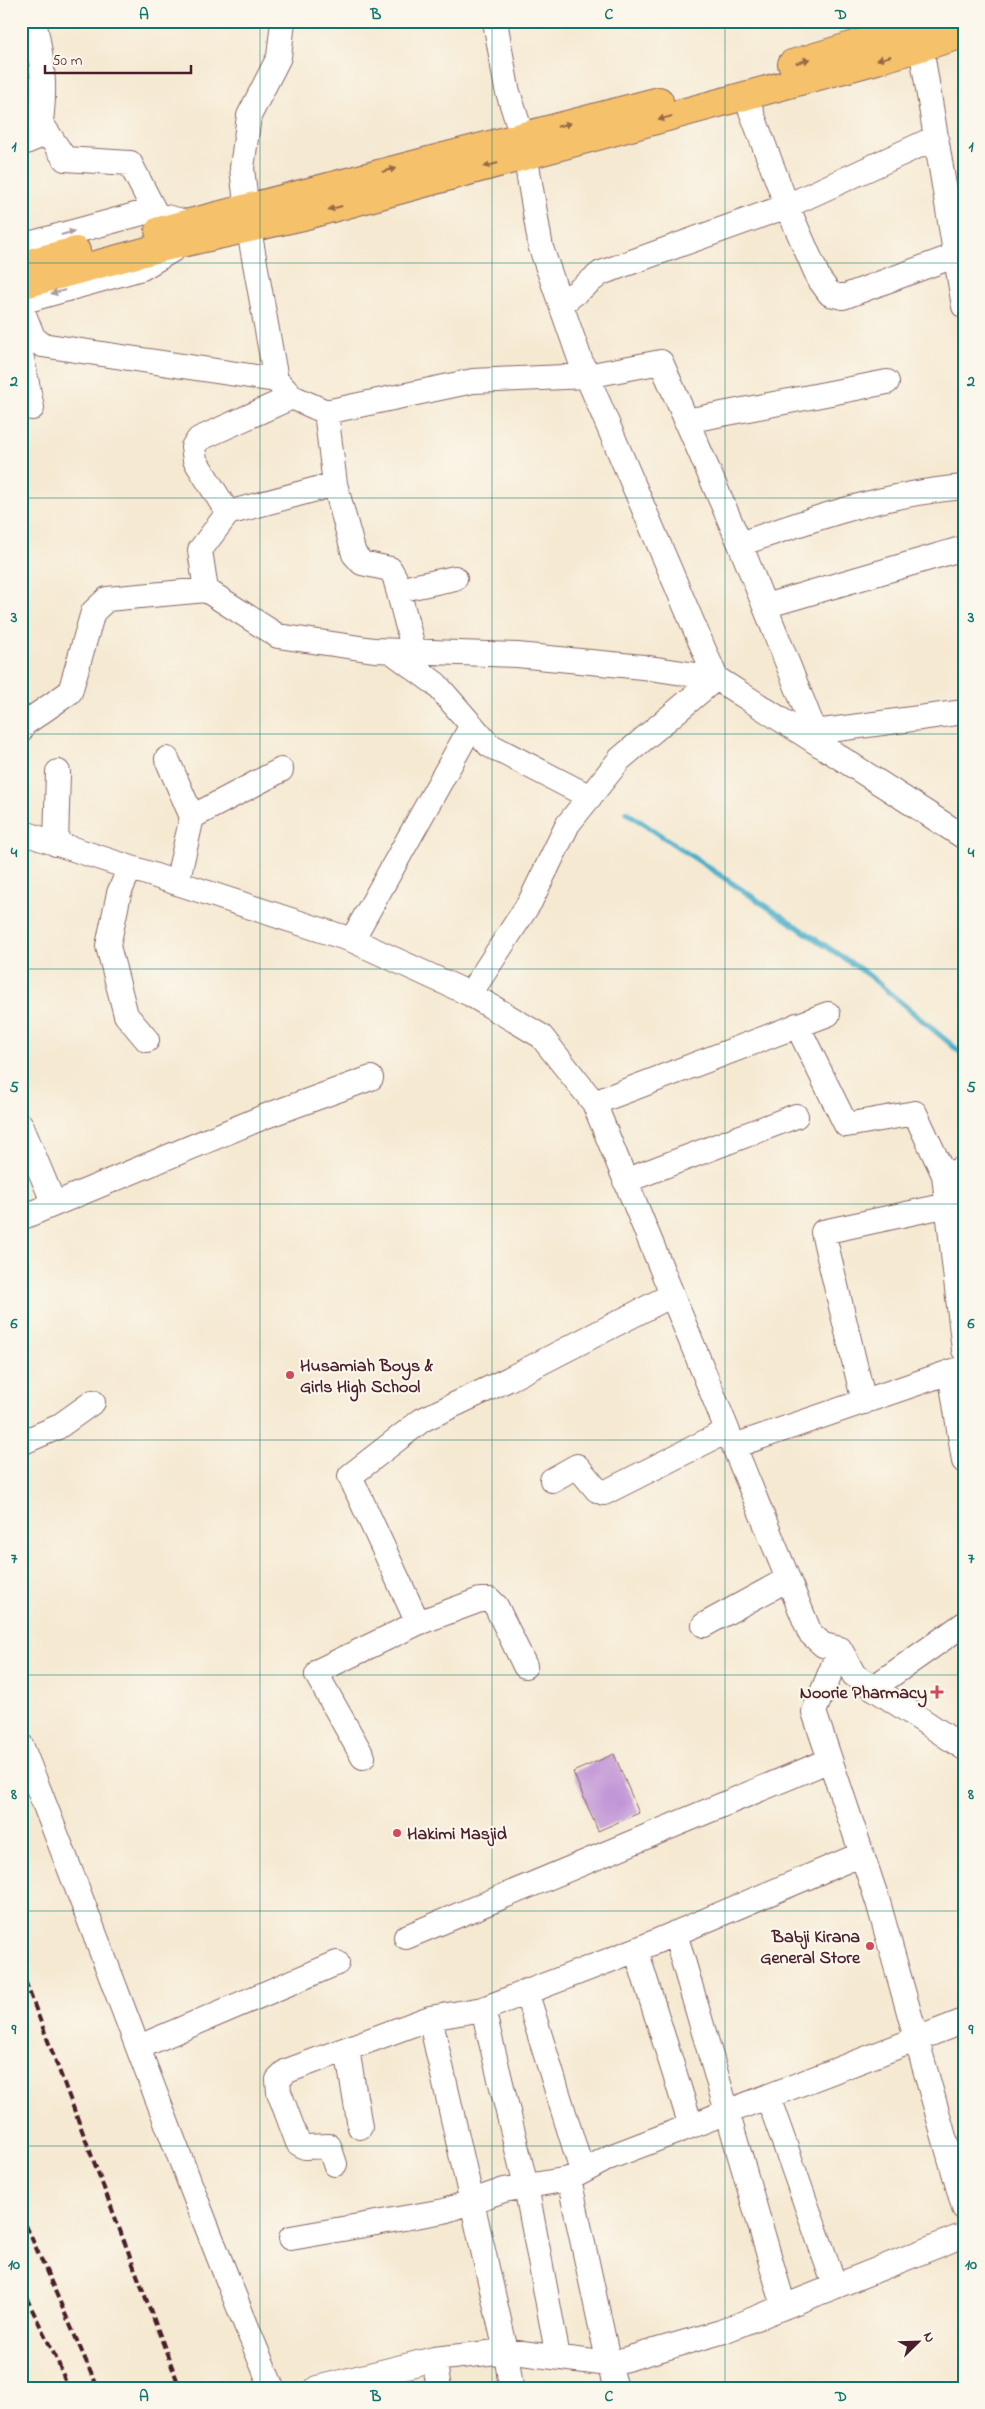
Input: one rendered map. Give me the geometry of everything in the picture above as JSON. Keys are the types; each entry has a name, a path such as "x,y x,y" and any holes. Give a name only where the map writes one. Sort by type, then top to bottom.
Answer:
{"main road":[{"path":"21,265 154,232 187,233 523,145 934,21"},
{"path":"523,145 746,95 964,34"},
{"path":"21,285 154,232"}],"street":[{"path":"21,144 38,137 43,114 42,60 34,21"},
{"path":"283,21 279,58 249,116 242,168 247,218 276,380 292,397 326,412 473,381 587,376 661,362 740,544 818,739"},
{"path":"496,21 507,89 523,145 541,248 587,376 716,678"},
{"path":"921,47 954,256 964,306"},
{"path":"746,95 787,206 819,280 830,294 843,297 954,256"},
{"path":"41,123 65,159 130,162 154,232"},
{"path":"561,304 601,273 787,206 935,138"},
{"path":"21,246 146,212 154,232"},
{"path":"21,302 142,268 187,233"},
{"path":"21,307 33,337 27,348 32,408"},
{"path":"27,348 42,345 276,380"},
{"path":"686,421 888,382"},
{"path":"228,513 195,460 193,447 199,439 292,397"},
{"path":"326,412 335,484 354,554 362,563 390,569 398,590 403,651 436,684 489,745 590,797"},
{"path":"206,590 200,550 228,513 335,484"},
{"path":"740,544 827,514 934,490 964,487"},
{"path":"764,606 964,548"},
{"path":"398,590 455,578"},
{"path":"21,730 24,724 70,692 94,612 106,598 206,590 278,636 403,651 517,655 643,667 716,678 818,739 964,837"},
{"path":"470,994 530,902 568,824 620,759 716,678"},
{"path":"818,739 964,712"},
{"path":"352,940 472,725"},
{"path":"167,759 192,817 177,883"},
{"path":"192,817 281,770"},
{"path":"56,844 58,772"},
{"path":"21,832 352,940 470,994 541,1036 594,1103 810,1633 823,1645 840,1649 854,1675 964,1748"},
{"path":"130,868 119,893 108,946 126,1014 147,1040"},
{"path":"594,1103 828,1014"},
{"path":"797,1025 846,1125 915,1113 954,1172 948,1205 964,1350"},
{"path":"21,1218 266,1116 372,1078"},
{"path":"625,1181 796,1116"},
{"path":"21,1125 54,1204"},
{"path":"864,1402 823,1232 948,1205"},
{"path":"418,1623 350,1476 422,1420 509,1379 672,1295"},
{"path":"552,1480 577,1466 597,1490 604,1493 731,1438 864,1402 957,1370 964,1461"},
{"path":"21,1443 58,1427 93,1402"},
{"path":"704,1625 788,1578"},
{"path":"363,1757 317,1675 320,1670 418,1623 480,1600 490,1600 496,1606 525,1666"},
{"path":"873,1688 964,1624"},
{"path":"840,1649 814,1712 878,1902 964,2208"},
{"path":"21,1746 80,1892 227,2281 272,2388"},
{"path":"406,1937 830,1760"},
{"path":"335,2164 329,2146 305,2146 298,2143 279,2092 278,2080 287,2071 430,2018 483,2009 636,1950 862,1854"},
{"path":"676,1933 784,2307"},
{"path":"636,1950 692,2126"},
{"path":"139,2047 337,1963"},
{"path":"526,1991 576,2175 609,2364 616,2388"},
{"path":"483,2009 526,2186 558,2357"},
{"path":"430,2018 470,2202 506,2351 511,2388"},
{"path":"291,2238 444,2211 504,2190 576,2175 610,2158 964,2020"},
{"path":"347,2049 360,2127"},
{"path":"768,2096 835,2286"},
{"path":"317,2388 346,2384 434,2359 506,2351 609,2364 721,2332 964,2235"},
{"path":"434,2359 439,2388"}],"building":[{"path":"614,1754 639,1813 598,1831 573,1772"}],"waterway":[{"path":"626,812 866,973 960,1052 964,1052"}],"railway":[{"path":"21,1970 180,2388"},
{"path":"21,2214 98,2388"},
{"path":"21,2287 58,2362 68,2388"}],"place":[{"name":"Husamiah Boys & Girls High School","path":"290,1375"},
{"name":"Noorie Pharmacy","path":"937,1692"},
{"name":"Hakimi Masjid","path":"397,1833"},
{"name":"Babji Kirana General Store","path":"870,1946"}]}
